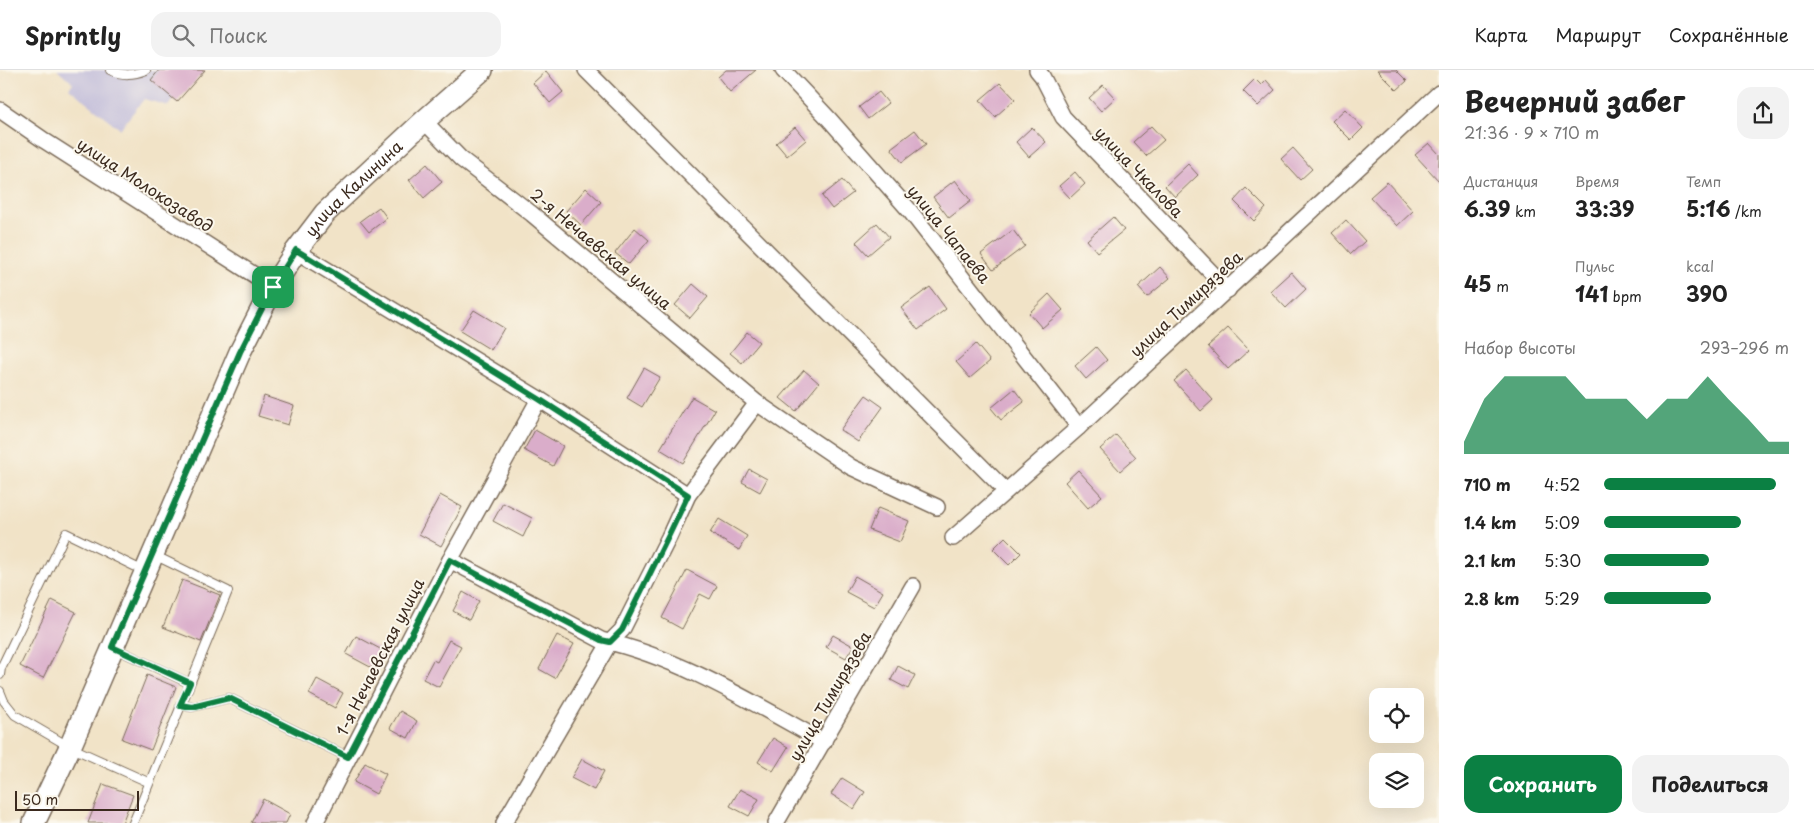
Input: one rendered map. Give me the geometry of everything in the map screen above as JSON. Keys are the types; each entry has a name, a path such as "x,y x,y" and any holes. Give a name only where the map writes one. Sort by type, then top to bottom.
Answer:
{"main road":[{"name":"улица Калинина","path":"34,823 70,747 240,352 273,287 296,250 325,213 482,70"}],"street":[{"path":"586,70 1006,491"},
{"name":"улица Чапаева","path":"783,70 910,211 1079,427"},
{"name":"улица Чкалова","path":"1043,72 1063,117 1228,290"},
{"name":"улица Тимирязева","path":"953,538 1079,427 1439,93"},
{"name":"улица Молокозавод","path":"0,110 45,141 273,287"},
{"name":"2-я Нечаевская улица","path":"424,121 461,159 532,214 757,403 852,467 937,507"},
{"path":"296,250 539,399 688,495"},
{"name":"1-я Нечаевская улица","path":"315,823 450,560 539,399"},
{"path":"504,823 610,642 622,630 688,495 757,403"},
{"path":"450,560 601,640 620,644 681,667 726,688 824,742"},
{"name":"улица Тимирязева","path":"776,823 913,586"}],"lane":[{"path":"110,70 125,75 135,75 146,70"},
{"path":"0,675 1,668 66,533 228,591 148,782 133,823"},
{"path":"112,647 190,683"},
{"path":"0,691 4,701 15,715 70,747 148,782"},
{"path":"180,705 192,707 229,698 348,757"}],"shaded area":[{"path":"57,70 205,70 177,102 174,99 168,106 144,99 120,129 69,88 73,83"}],"building":[{"path":"159,70 205,70 177,102 151,80"},
{"path":"726,70 756,70 730,92 718,77"},
{"path":"1377,70 1396,70 1407,81 1397,90"},
{"path":"546,71 563,92 550,103 533,83"},
{"path":"1255,79 1261,85 1266,80 1275,90 1258,106 1243,91"},
{"path":"1000,83 1015,99 995,117 980,100"},
{"path":"1103,85 1115,98 1101,111 1089,98"},
{"path":"879,92 888,103 868,119 859,107"},
{"path":"1345,109 1363,128 1351,140 1332,121"},
{"path":"1151,126 1164,140 1146,156 1133,142"},
{"path":"795,127 806,140 787,156 776,143"},
{"path":"1032,127 1046,142 1029,157 1016,142"},
{"path":"915,130 926,144 902,162 891,148"},
{"path":"1429,143 1439,154 1439,181 1415,155"},
{"path":"1293,148 1312,169 1300,180 1281,159"},
{"path":"427,164 442,182 424,198 409,180"},
{"path":"1188,164 1198,175 1175,197 1165,186"},
{"path":"1075,172 1085,184 1070,198 1059,186"},
{"path":"842,180 853,193 832,209 822,196"},
{"path":"955,180 971,201 949,218 933,197"},
{"path":"1387,182 1413,211 1397,226 1370,197"},
{"path":"586,188 601,202 581,225 566,211"},
{"path":"1246,188 1266,208 1254,221 1234,201"},
{"path":"379,207 387,218 369,232 360,221"},
{"path":"1113,217 1124,230 1097,252 1087,240"},
{"path":"1346,220 1365,241 1351,254 1332,233"},
{"path":"877,223 889,237 868,255 856,242"},
{"path":"635,228 649,240 629,264 615,253"},
{"path":"1013,230 1025,246 993,270 981,254"},
{"path":"1160,267 1170,278 1147,297 1138,287"},
{"path":"1291,272 1306,289 1286,308 1270,291"},
{"path":"693,284 708,297 690,318 675,305"},
{"path":"930,287 946,309 918,330 901,308"},
{"path":"1049,294 1063,310 1042,328 1029,313"},
{"path":"474,310 504,328 491,350 460,331"},
{"path":"1228,328 1249,350 1228,369 1208,346"},
{"path":"747,332 759,342 742,363 730,353"},
{"path":"976,344 990,361 970,378 956,362"},
{"path":"1096,347 1107,360 1086,379 1075,366"},
{"path":"644,368 660,377 642,407 627,398"},
{"path":"804,370 819,383 796,411 780,398"},
{"path":"1186,370 1213,400 1201,411 1174,381"},
{"path":"1014,389 1024,402 1001,420 991,408"},
{"path":"866,395 883,407 858,442 840,430"},
{"path":"264,396 294,406 288,425 258,416"},
{"path":"692,397 715,410 683,463 660,449"},
{"path":"535,430 563,446 553,466 524,450"},
{"path":"1116,435 1136,457 1120,471 1100,449"},
{"path":"749,469 767,479 760,492 742,482"},
{"path":"1078,470 1102,496 1088,508 1065,482"},
{"path":"440,495 462,507 441,546 419,534"},
{"path":"503,503 532,518 523,537 493,521"},
{"path":"878,508 909,521 900,542 869,530"},
{"path":"719,519 747,536 739,550 710,533"},
{"path":"1005,537 1021,553 1009,565 993,549"},
{"path":"687,570 717,586 710,599 700,594 682,629 662,618"},
{"path":"855,576 883,592 874,607 846,592"},
{"path":"182,580 220,595 201,642 163,627"},
{"path":"463,592 479,601 469,620 453,611"},
{"path":"52,600 76,612 43,678 20,666"},
{"path":"557,635 574,644 555,678 539,669"},
{"path":"833,635 853,646 846,658 826,647"},
{"path":"356,636 384,651 374,669 346,654"},
{"path":"449,640 461,646 439,687 423,679 433,660 437,662"},
{"path":"898,666 915,675 908,689 891,680"},
{"path":"147,675 176,687 151,750 122,739"},
{"path":"317,679 343,693 335,708 309,694"},
{"path":"400,711 417,721 408,738 390,728"},
{"path":"773,738 788,747 773,771 758,762"},
{"path":"582,759 604,771 594,790 571,778"},
{"path":"365,763 386,774 376,794 354,782"},
{"path":"842,778 865,792 854,809 831,794"},
{"path":"103,784 133,795 122,823 88,823"},
{"path":"740,789 759,799 749,816 730,806"},
{"path":"263,799 290,814 286,823 251,823"}],"route":[{"path":"296,250 324,269 539,399 688,495 622,630 610,642 601,640 450,560 348,757 229,698 192,707 180,705 190,683 112,647 240,352 273,287 296,250"}]}
